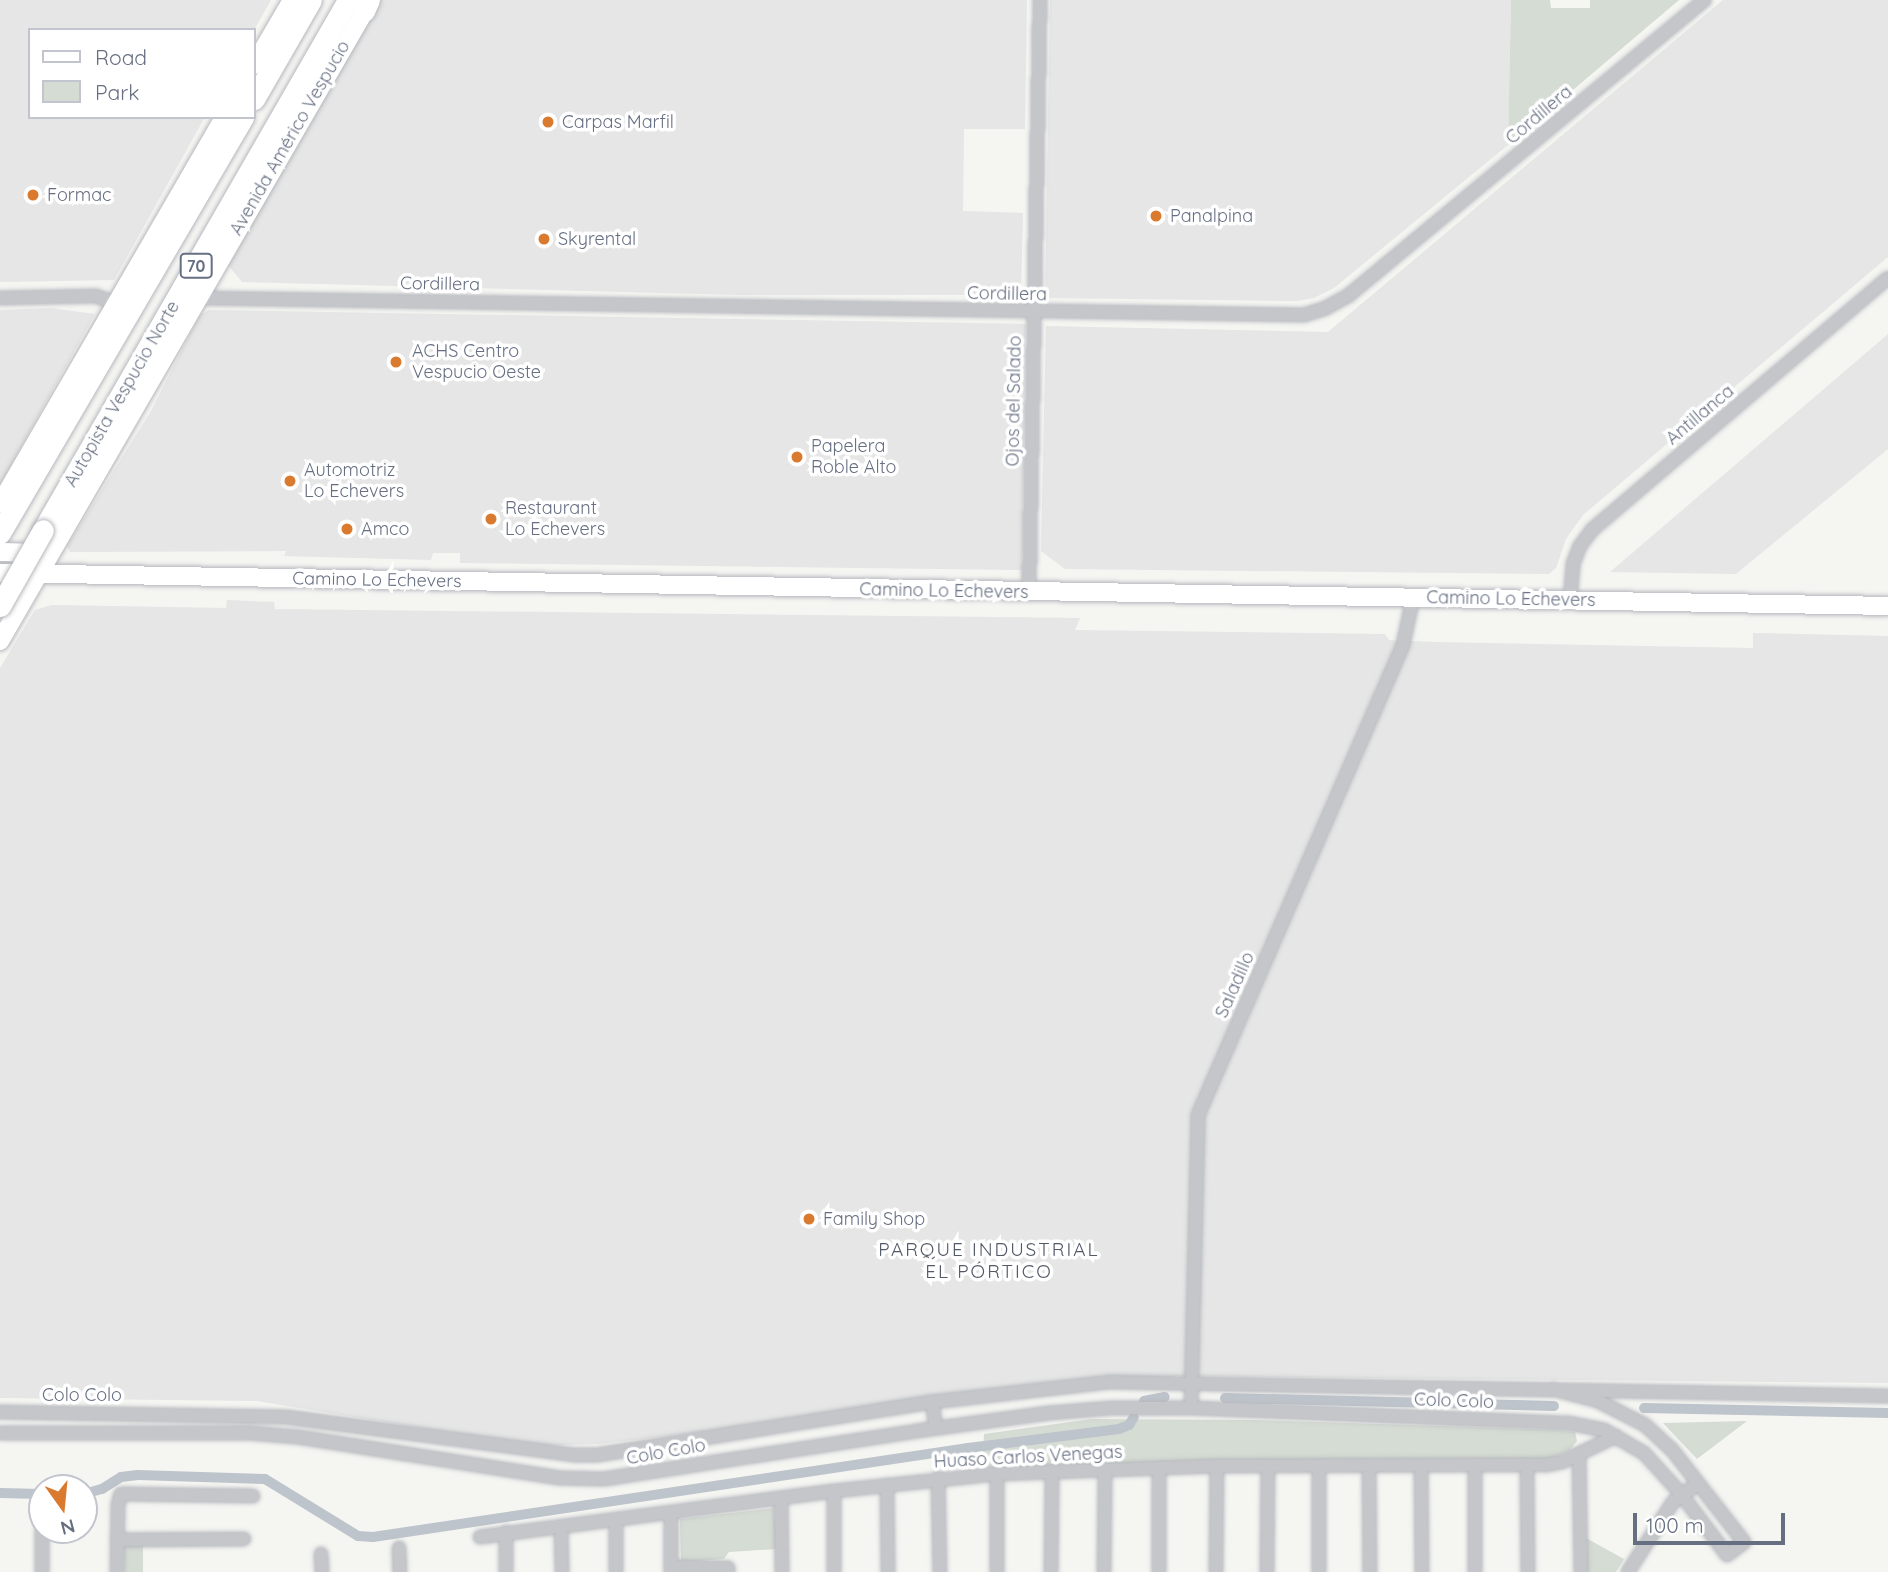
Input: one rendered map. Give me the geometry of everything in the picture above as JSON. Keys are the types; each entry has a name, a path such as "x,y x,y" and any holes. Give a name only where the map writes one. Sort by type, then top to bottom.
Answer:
{"highway":[{"path":"256,96 312,0"},
{"name":"Autopista Vespucio Norte","path":"7,605 43,530 363,3"},
{"name":"Autopista Vespucio Norte","path":"0,533 242,119"}],"main road":[{"path":"256,62 292,0"},
{"name":"Avenida Américo Vespucio","path":"0,639 7,605 40,573 363,3"},
{"path":"0,504 223,119"},
{"path":"0,552 39,554 52,550 58,564 70,574"},
{"name":"Camino Lo Echevers","path":"0,573 1888,606"}],"street":[{"name":"Ojos del Salado","path":"1029,592 1040,0"},
{"name":"Cordillera","path":"197,298 1293,316 1333,306 1349,295 1704,0"},
{"name":"Antillanca","path":"1570,600 1573,564 1580,546 1592,529 1888,278"},
{"path":"0,298 96,296 116,303"},
{"name":"Saladillo","path":"1191,1408 1198,1115 1403,645 1413,598"},
{"name":"Colo Colo","path":"0,1412 286,1417 573,1455 597,1455 932,1402 1109,1382 1888,1396"},
{"name":"Colo Colo","path":"0,1433 298,1437 560,1478 604,1479 1049,1413 1191,1408 1580,1425 1616,1436 1654,1462 1727,1555 1744,1542 1664,1442 1631,1417 1598,1401 1552,1389"},
{"path":"1631,1417 1630,1401 1636,1391"},
{"path":"932,1402 936,1428"},
{"path":"912,1405 916,1431"},
{"path":"152,1433 162,1425 164,1414"},
{"path":"1580,1425 1586,1444 1579,1455 1581,1572"},
{"path":"402,1453 405,1432"},
{"path":"420,1456 424,1435"},
{"name":"Huaso Carlos Venegas","path":"480,1537 938,1478 1217,1466 1527,1466 1560,1463 1616,1436"},
{"path":"1421,1465 1422,1572"},
{"path":"1216,1572 1217,1466"},
{"path":"1267,1572 1268,1466"},
{"path":"1319,1466 1319,1572"},
{"path":"1369,1466 1370,1572"},
{"path":"1475,1466 1475,1572"},
{"path":"1527,1466 1528,1572"},
{"path":"1159,1468 1159,1572"},
{"path":"1104,1572 1105,1469"},
{"path":"1051,1572 1052,1471"},
{"path":"997,1474 997,1572"},
{"path":"938,1478 940,1572"},
{"path":"1628,1572 1673,1502 1698,1483"},
{"path":"887,1485 888,1572"},
{"path":"834,1491 834,1572"},
{"path":"117,1572 118,1505 121,1494 253,1496"},
{"path":"781,1499 782,1572"},
{"path":"670,1513 671,1570 728,1570"},
{"path":"616,1521 616,1572"},
{"path":"561,1527 562,1572"},
{"path":"506,1532 506,1572"},
{"path":"117,1540 244,1539"},
{"path":"42,1544 42,1572"},
{"path":"399,1548 400,1572"},
{"path":"321,1554 322,1572"}],"shaded area":[{"path":"0,0 271,0 255,28 28,28 28,119 204,119 114,280 0,282"},
{"path":"381,0 1027,0 1025,129 964,129 963,211 1023,213 1021,295 742,295 242,282 228,265"},
{"path":"1050,0 1511,0 1508,145 1334,288 1314,298 1297,301 1045,298"},
{"path":"1723,0 1888,0 1888,257 1583,515 1566,539 1556,568 1549,574 1065,569 1041,551 1046,326 1328,332"},
{"path":"51,308 95,314 0,485 0,310"},
{"path":"209,310 1026,324 1022,570 460,563 460,553 433,553 431,560 284,556 286,551 70,552 67,546 151,411 199,316"},
{"path":"1888,334 1888,449 1736,574 1610,572"},
{"path":"227,600 274,602 275,609 1080,618 1075,630 1385,634 1389,640 1434,642 1753,648 1753,633 1888,636 1888,1383 1177,1376 599,1444 532,1446 257,1401 0,1398 0,668 35,610 52,605 226,608"}],"green space":[{"path":"1511,0 1550,0 1551,8 1590,8 1590,0 1679,0 1508,145"},
{"path":"1092,1419 1256,1420 1562,1430 1575,1432 1577,1441 1570,1450 1551,1459 982,1468 984,1434"},
{"path":"1747,1421 1697,1459 1663,1423"},
{"path":"774,1508 777,1549 729,1552 724,1559 681,1562 680,1519"},
{"path":"1586,1538 1624,1559 1616,1572 1587,1572"},
{"path":"124,1545 143,1545 143,1572 124,1572"}],"waterway":[{"path":"1144,1401 1165,1397"},
{"path":"1225,1398 1554,1406"},
{"path":"1644,1408 1888,1413"},
{"path":"98,1490 121,1477 138,1475 265,1479 358,1536 373,1537 968,1448 1119,1429 1129,1425 1134,1417"},
{"path":"0,1493 28,1494"}],"place":[{"name":"Carpas Marfil","path":"548,122"},
{"name":"Formac","path":"33,195"},
{"name":"Panalpina","path":"1156,216"},
{"name":"Skyrental","path":"544,239"},
{"name":"ACHS Centro Vespucio Oeste","path":"396,362"},
{"name":"Papelera Roble Alto","path":"797,457"},
{"name":"Automotriz Lo Echevers","path":"290,481"},
{"name":"Restaurant Lo Echevers","path":"491,519"},
{"name":"Amco","path":"347,529"},
{"name":"Family Shop","path":"809,1219"}],"district":[{"name":"PARQUE INDUSTRIAL EL PÓRTICO","path":"989,1261"}]}
